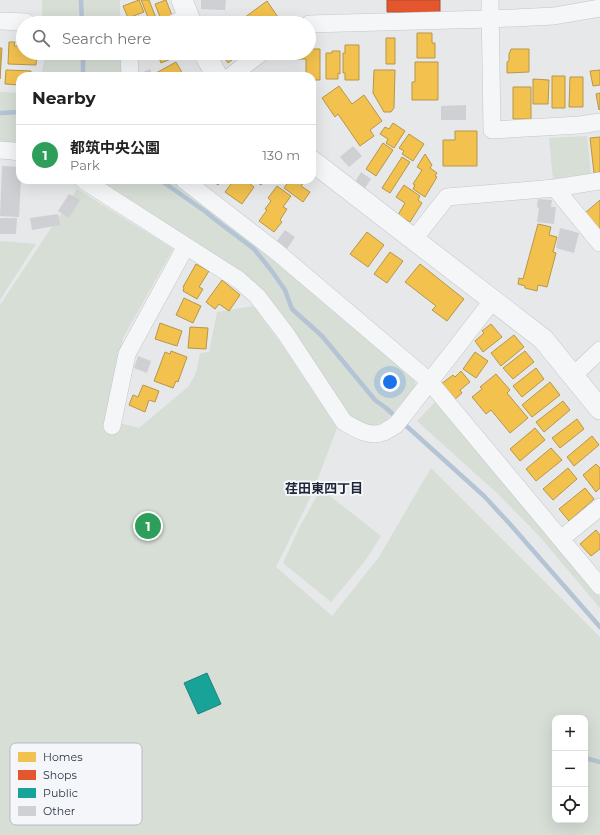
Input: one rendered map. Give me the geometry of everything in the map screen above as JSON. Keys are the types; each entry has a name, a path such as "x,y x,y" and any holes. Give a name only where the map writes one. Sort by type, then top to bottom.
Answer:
{"street":[{"path":"490,0 492,130 580,125 600,122"},
{"path":"316,24 554,16 600,8"},
{"path":"0,21 16,22"},
{"path":"129,60 130,72"},
{"path":"208,60 215,72"},
{"path":"236,72 252,60"},
{"path":"0,150 16,151"},
{"path":"316,164 543,339 600,409"},
{"path":"414,239 447,197 555,188 600,182"},
{"path":"89,184 239,280 258,296 286,334 344,422 368,433 376,434 384,432 396,425 493,300"},
{"path":"189,184 277,252 426,386 561,539 600,586"},
{"path":"555,188 600,243"},
{"path":"112,426 127,354 186,246"},
{"path":"573,376 600,350"},
{"path":"561,539 600,507"}],"shaded area":[{"path":"42,0 120,0 120,16 42,16"},
{"path":"124,60 124,72 42,72 44,61"},
{"path":"0,92 16,93 16,148 0,145"},
{"path":"587,136 591,174 553,179 549,138"},
{"path":"95,184 178,184 247,237 414,377 416,386 387,420 372,427 347,416 271,304"},
{"path":"77,189 173,249 123,338 105,419 139,428 189,386 196,373 200,353 209,352 217,312 253,306 282,345 337,428 312,494 276,567 332,616 379,557 431,468 600,637 600,835 0,835 0,305"},
{"path":"0,241 36,244 0,300"},
{"path":"435,402 600,597 600,608 540,537 498,494 417,421"},
{"path":"321,489 381,536 365,561 331,602 283,563 299,528"}],"building: Homes":[{"path":"139,0 144,12 133,16 127,16 123,6"},
{"path":"141,0 149,0 155,16 147,16"},
{"path":"166,0 172,16 160,16 155,4"},
{"path":"267,1 277,16 247,16"},
{"path":"417,33 432,33 432,43 435,43 435,58 417,58"},
{"path":"386,38 395,38 395,64 386,64"},
{"path":"9,42 15,42 14,46 16,46 16,60 36,60 36,65 8,64"},
{"path":"345,45 359,45 359,80 345,80 345,73 343,73 343,53 345,53"},
{"path":"0,48 2,48 0,79"},
{"path":"316,49 320,49 320,80 316,80 316,72 306,72 306,60 316,60"},
{"path":"511,49 529,49 529,72 507,73 507,62 509,61"},
{"path":"332,51 340,51 340,74 338,73 338,79 326,79 326,53 332,53"},
{"path":"160,60 168,60 161,63"},
{"path":"176,62 182,72 158,72"},
{"path":"415,62 438,62 438,100 412,100 412,82 415,82"},
{"path":"6,70 31,71 16,72 16,85 5,84"},
{"path":"374,70 395,70 394,108 391,112 384,112 373,93"},
{"path":"600,70 600,85 593,86 590,71"},
{"path":"552,76 565,76 565,108 552,108"},
{"path":"570,77 583,77 583,107 569,107"},
{"path":"533,79 549,80 548,104 533,104"},
{"path":"339,86 352,104 364,95 382,121 370,130 374,136 360,146 338,114 335,117 322,98"},
{"path":"513,87 531,87 531,119 513,119"},
{"path":"600,93 600,109 599,110 596,94"},
{"path":"393,123 405,131 394,148 386,143 388,139 380,134 385,127 389,129"},
{"path":"455,131 477,131 477,166 443,166 443,140 455,140"},
{"path":"409,134 424,144 413,161 402,154 404,151 399,148"},
{"path":"600,137 600,172 594,173 590,138"},
{"path":"383,143 393,150 376,176 366,169"},
{"path":"425,154 432,165 430,168 437,173 435,176 437,177 425,197 413,189 415,185 413,184 422,170 417,167"},
{"path":"402,157 410,162 390,193 382,188"},
{"path":"231,184 250,184 254,187 242,204 225,192"},
{"path":"287,184 303,184 301,186 310,192 303,202 284,188"},
{"path":"404,185 420,196 418,200 422,203 410,222 398,215 405,203 396,197"},
{"path":"277,186 291,196 283,207 287,209 280,220 282,222 274,232 259,221 267,210 265,209 271,201 268,198"},
{"path":"600,200 600,231 585,213"},
{"path":"538,224 551,227 549,235 557,237 553,252 556,253 547,287 538,285 537,291 525,288 525,286 518,284 519,278 523,279"},
{"path":"367,232 384,245 368,267 350,254"},
{"path":"390,252 403,261 387,283 374,274"},
{"path":"196,264 209,271 199,287 203,289 197,299 183,291 183,287"},
{"path":"420,264 464,299 447,321 432,310 436,306 405,282"},
{"path":"222,280 240,295 229,311 219,304 215,309 206,302"},
{"path":"184,298 201,306 193,323 176,315"},
{"path":"160,323 182,331 177,346 155,339"},
{"path":"491,324 502,337 483,352 475,341 484,333 482,331"},
{"path":"190,327 208,328 206,349 188,348"},
{"path":"514,335 524,347 501,366 491,353"},
{"path":"171,351 187,357 178,382 176,381 173,388 154,381 165,352 170,354"},
{"path":"525,351 534,362 513,379 503,368"},
{"path":"475,352 488,361 476,378 463,369"},
{"path":"536,368 544,379 522,397 513,386"},
{"path":"461,371 470,382 460,390 462,393 454,400 441,384 453,375 455,377"},
{"path":"496,374 510,390 507,393 528,418 510,433 491,410 486,414 472,397 482,389 480,387"},
{"path":"550,382 560,395 532,417 522,405"},
{"path":"143,385 159,391 155,402 149,400 145,412 129,405 133,395 138,397"},
{"path":"563,401 570,410 544,432 536,422"},
{"path":"577,419 584,429 560,448 552,438"},
{"path":"535,428 545,440 520,461 510,449"},
{"path":"592,436 599,445 574,466 567,457"},
{"path":"551,448 562,460 536,481 526,469"},
{"path":"596,464 600,468 600,488 596,492 583,475"},
{"path":"568,468 577,479 553,500 543,489"},
{"path":"585,488 594,499 569,521 559,509"},
{"path":"596,530 600,535 600,549 591,556 580,544"}],"building: Shops":[{"path":"387,0 440,0 440,13 387,12"}],"building: Public":[{"path":"207,673 221,704 198,714 184,683"}],"building: Other":[{"path":"201,0 226,0 225,10 201,9"},
{"path":"150,69 151,72 143,72"},
{"path":"466,105 466,120 441,120 441,106"},
{"path":"353,146 362,156 349,167 340,157"},
{"path":"2,166 16,167 16,184 21,184 19,217 0,216"},
{"path":"361,172 371,179 365,188 355,182"},
{"path":"69,194 80,200 69,218 58,211"},
{"path":"538,199 552,200 551,207 556,207 554,224 537,222 539,208 537,207"},
{"path":"58,214 60,225 32,230 30,218"},
{"path":"0,218 17,218 16,234 0,234"},
{"path":"560,228 579,233 574,253 556,248"},
{"path":"285,230 295,237 287,249 276,242"},
{"path":"138,356 151,361 147,373 134,368"}],"waterway":[{"path":"81,0 82,16"},
{"path":"83,60 83,72"},
{"path":"0,113 16,112"},
{"path":"166,184 206,212 254,249 285,290 292,309 322,336 375,400 386,408 484,496 600,627"},
{"path":"588,759 600,762"}],"place":[{"name":"都筑中央公園","path":"148,526"}],"district":[{"name":"荏田東四丁目","path":"324,488"}]}
